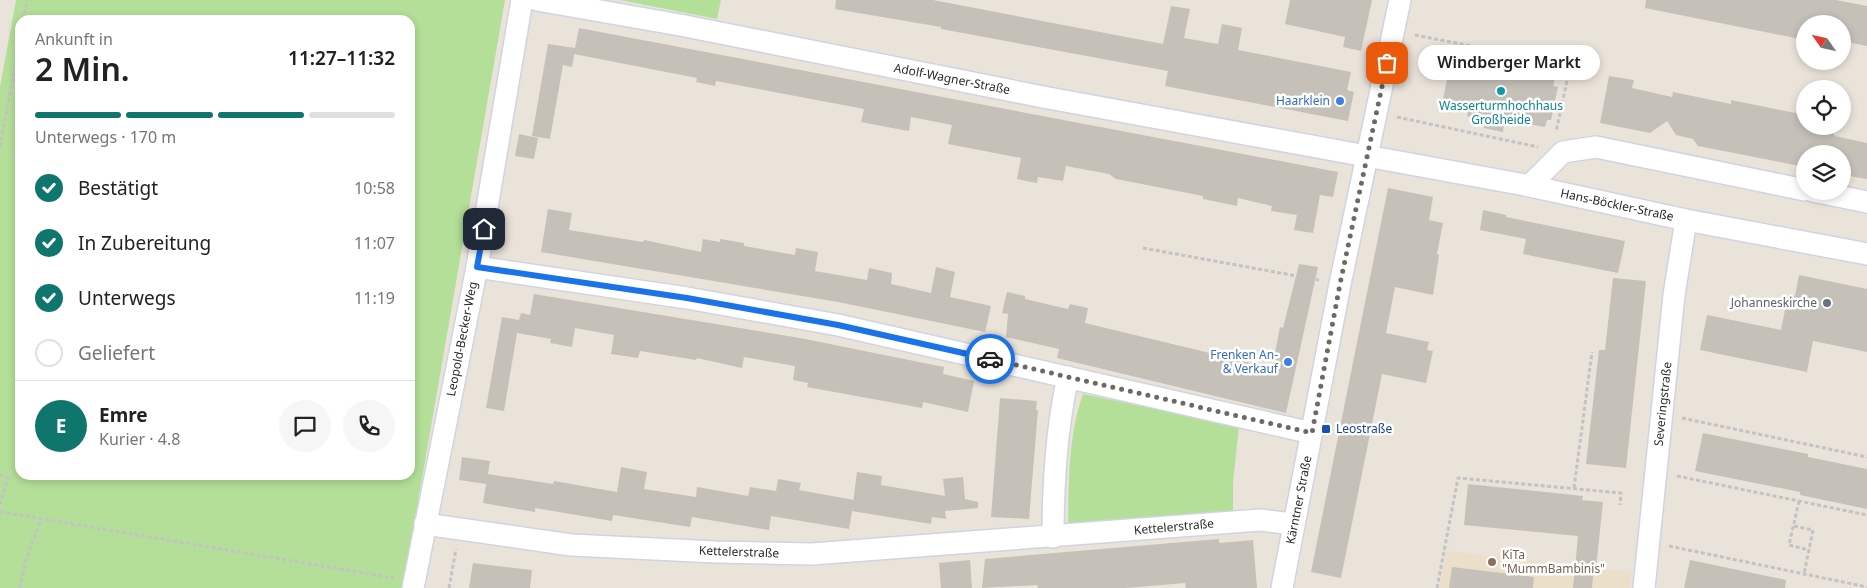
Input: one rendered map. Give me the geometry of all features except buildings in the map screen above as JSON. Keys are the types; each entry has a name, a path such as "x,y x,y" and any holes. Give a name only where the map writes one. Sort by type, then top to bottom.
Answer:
{"street":[{"name":"Leopold-Becker-Weg","path":"414,585 477,267 522,0"},
{"name":"Adolf-Wagner-Straße","path":"537,0 680,25 1043,97 1368,158"},
{"name":"Kärntner Straße","path":"1282,588 1340,284 1400,0"},
{"path":"1529,186 1558,151 1596,147 1796,188"},
{"name":"Hans-Böckler-Straße","path":"1368,158 1529,186 1686,220 1867,254"},
{"path":"1851,199 1867,202"},
{"name":"Severingstraße","path":"1644,588 1674,294 1686,220"},
{"path":"477,267 687,298 838,325 1312,433"},
{"path":"1054,537 1053,498 1056,448 1060,413 1068,377"},
{"name":"Kettelerstraße","path":"425,524 572,545 812,554 1260,520 1294,524"}],"path":[{"path":"24,15 27,0"},
{"path":"1377,113 1558,151 1570,67 1531,58 1525,52 1498,47 1492,50 1394,30"},
{"path":"0,147 15,66"},
{"path":"1143,248 1340,284"},
{"path":"1574,488 1592,352"},
{"path":"1662,414 1867,456"},
{"path":"1656,472 1867,515"},
{"path":"0,475 8,478 0,504"},
{"path":"1437,588 1458,478 1621,493 1620,505"},
{"path":"1800,501 1789,545 1809,550"},
{"path":"0,512 414,585"},
{"path":"20,588 25,563 41,519"},
{"path":"1794,526 1813,530 1804,574"},
{"path":"449,588 460,529"},
{"path":"1648,541 1867,587"}],"shaded area":[{"name":"KiTa \"MummBambinis\"","path":"1446,551 1632,572 1630,588 1440,588"}],"green space":[{"path":"16,0 505,0 403,588 0,588 0,87"},
{"path":"620,0 721,0 717,19"},
{"path":"1083,394 1239,426 1233,482 1233,511 1068,525 1072,442 1074,426"}],"way so far":[{"path":"990,359 1312,433 1340,284 1387,63"}],"place":[{"name":"Windberger Markt","path":"1387,63"},
{"name":"Wasserturmhochhaus Großheide","path":"1501,91"},
{"name":"Haarklein","path":"1340,101"},
{"name":"Johanneskirche","path":"1827,303"},
{"name":"Frenken An- & Verkauf","path":"1288,362"},
{"name":"Leostraße","path":"1326,429"},
{"name":"KiTa \"MummBambinis\"","path":"1492,562"}],"route":[{"path":"484,229 477,267 687,298 838,325 990,359"}]}
